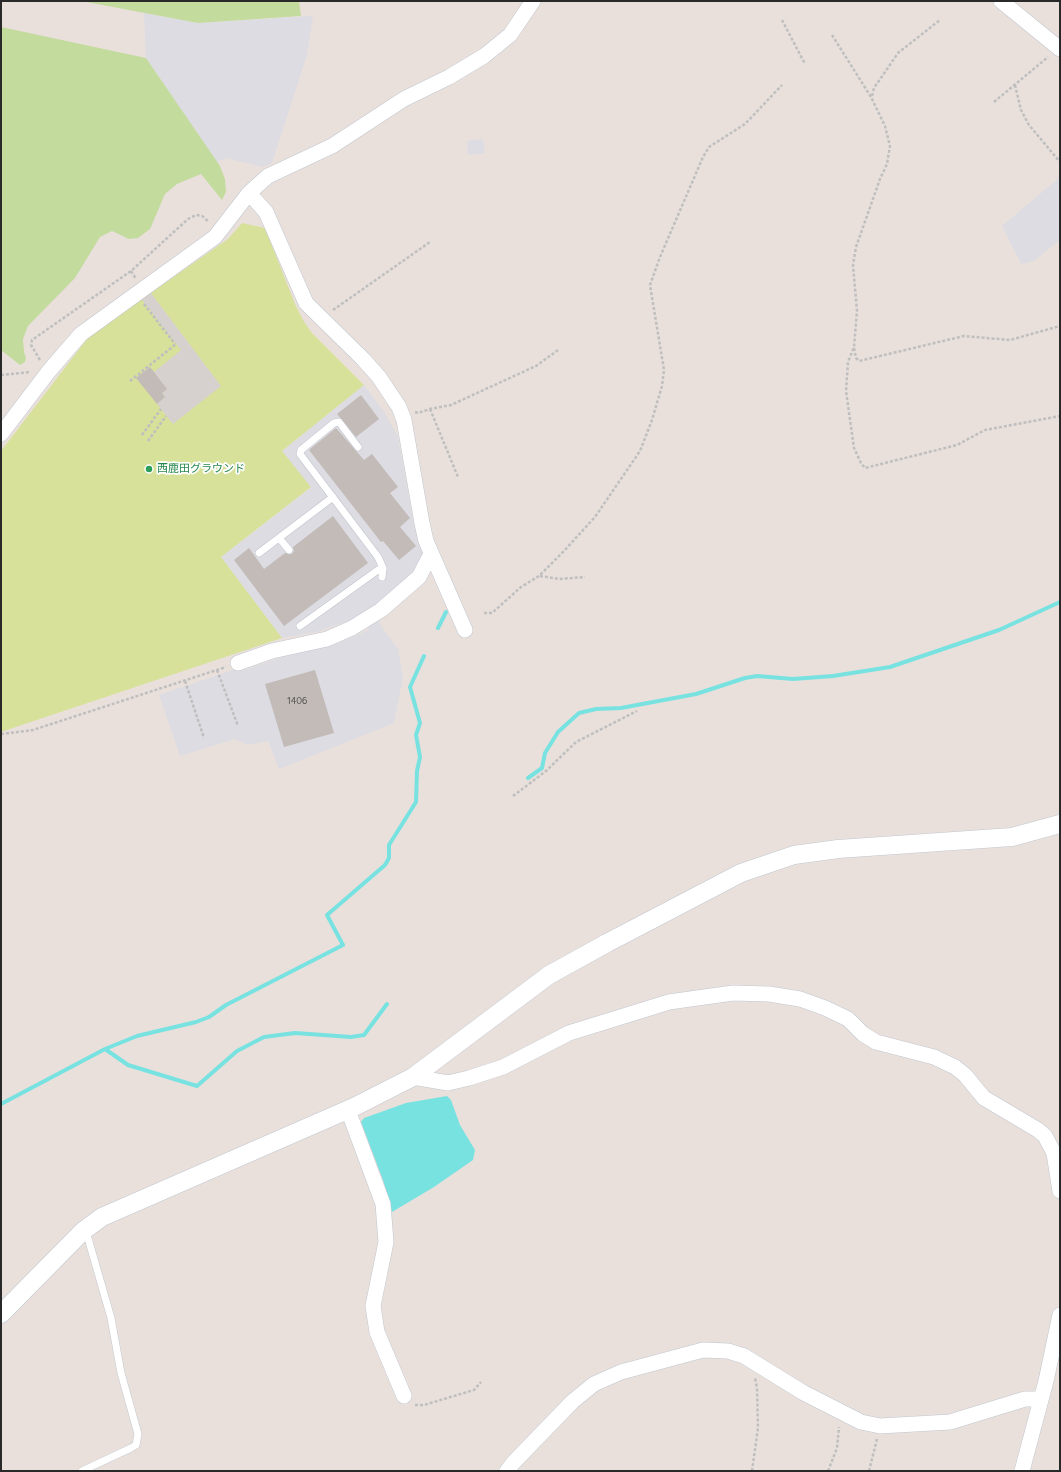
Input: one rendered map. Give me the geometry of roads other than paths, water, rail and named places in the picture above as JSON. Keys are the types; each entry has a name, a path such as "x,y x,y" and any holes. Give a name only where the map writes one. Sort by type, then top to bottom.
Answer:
{"street":[{"path":"1,434 46,369 81,334 215,237 249,193 268,176 332,146 404,99 449,78 484,56 510,35 533,1"},
{"path":"1001,1 1060,48"},
{"path":"249,193 266,212 306,303 371,368 399,407 404,420 422,523 432,554 465,630"},
{"path":"238,663 272,651 327,639 352,628 381,610 419,577 432,554"},
{"path":"1,1314 83,1231 107,1215 348,1110 413,1077 549,976 607,943 741,873 794,855 838,849 1012,837 1060,824"},
{"path":"413,1077 448,1083 469,1078 502,1067 569,1033 669,1002 733,993 769,994 800,999 825,1008 848,1019 863,1034 884,1046 934,1057 955,1067 965,1075 984,1098 1038,1130 1045,1136 1054,1153 1060,1191"},
{"path":"348,1110 383,1204 386,1242 373,1306 377,1332 404,1396"},
{"path":"1022,1471 1040,1399 1053,1381 1060,1315"},
{"path":"508,1471 513,1463 573,1400 594,1384 608,1377 637,1367 703,1350 728,1352 744,1356 804,1392 861,1422 880,1426 950,1422 1025,1399 1040,1399"}],"lane":[{"path":"358,447 338,422 334,423 301,450 300,454 378,557 383,568 382,577"},
{"path":"259,553 332,497"},
{"path":"279,538 289,550"},
{"path":"300,626 378,570 383,568"},
{"path":"82,1471 136,1445 138,1434 121,1373 111,1318 88,1238 83,1231"}],"water":[{"path":"447,1096 451,1100 460,1125 475,1150 473,1160 434,1187 392,1212 383,1180 361,1122 364,1118 406,1103"}],"waterway":[{"path":"528,778 542,768 545,753 558,732 579,713 596,709 621,708 696,694 745,678 757,676 793,679 833,676 890,667 999,630 1060,602"},
{"path":"438,628 446,612"},
{"path":"1,1104 105,1049 137,1036 196,1022 209,1017 226,1005 343,945 327,915 385,865 389,858 389,845 416,802 417,771 420,757 416,735 420,723 410,687 424,656"},
{"path":"105,1049 128,1065 197,1086 237,1051 264,1037 295,1033 351,1037 364,1035 387,1004"}],"place":[{"name":"西鹿田グラウンド","path":"149,469"}]}
